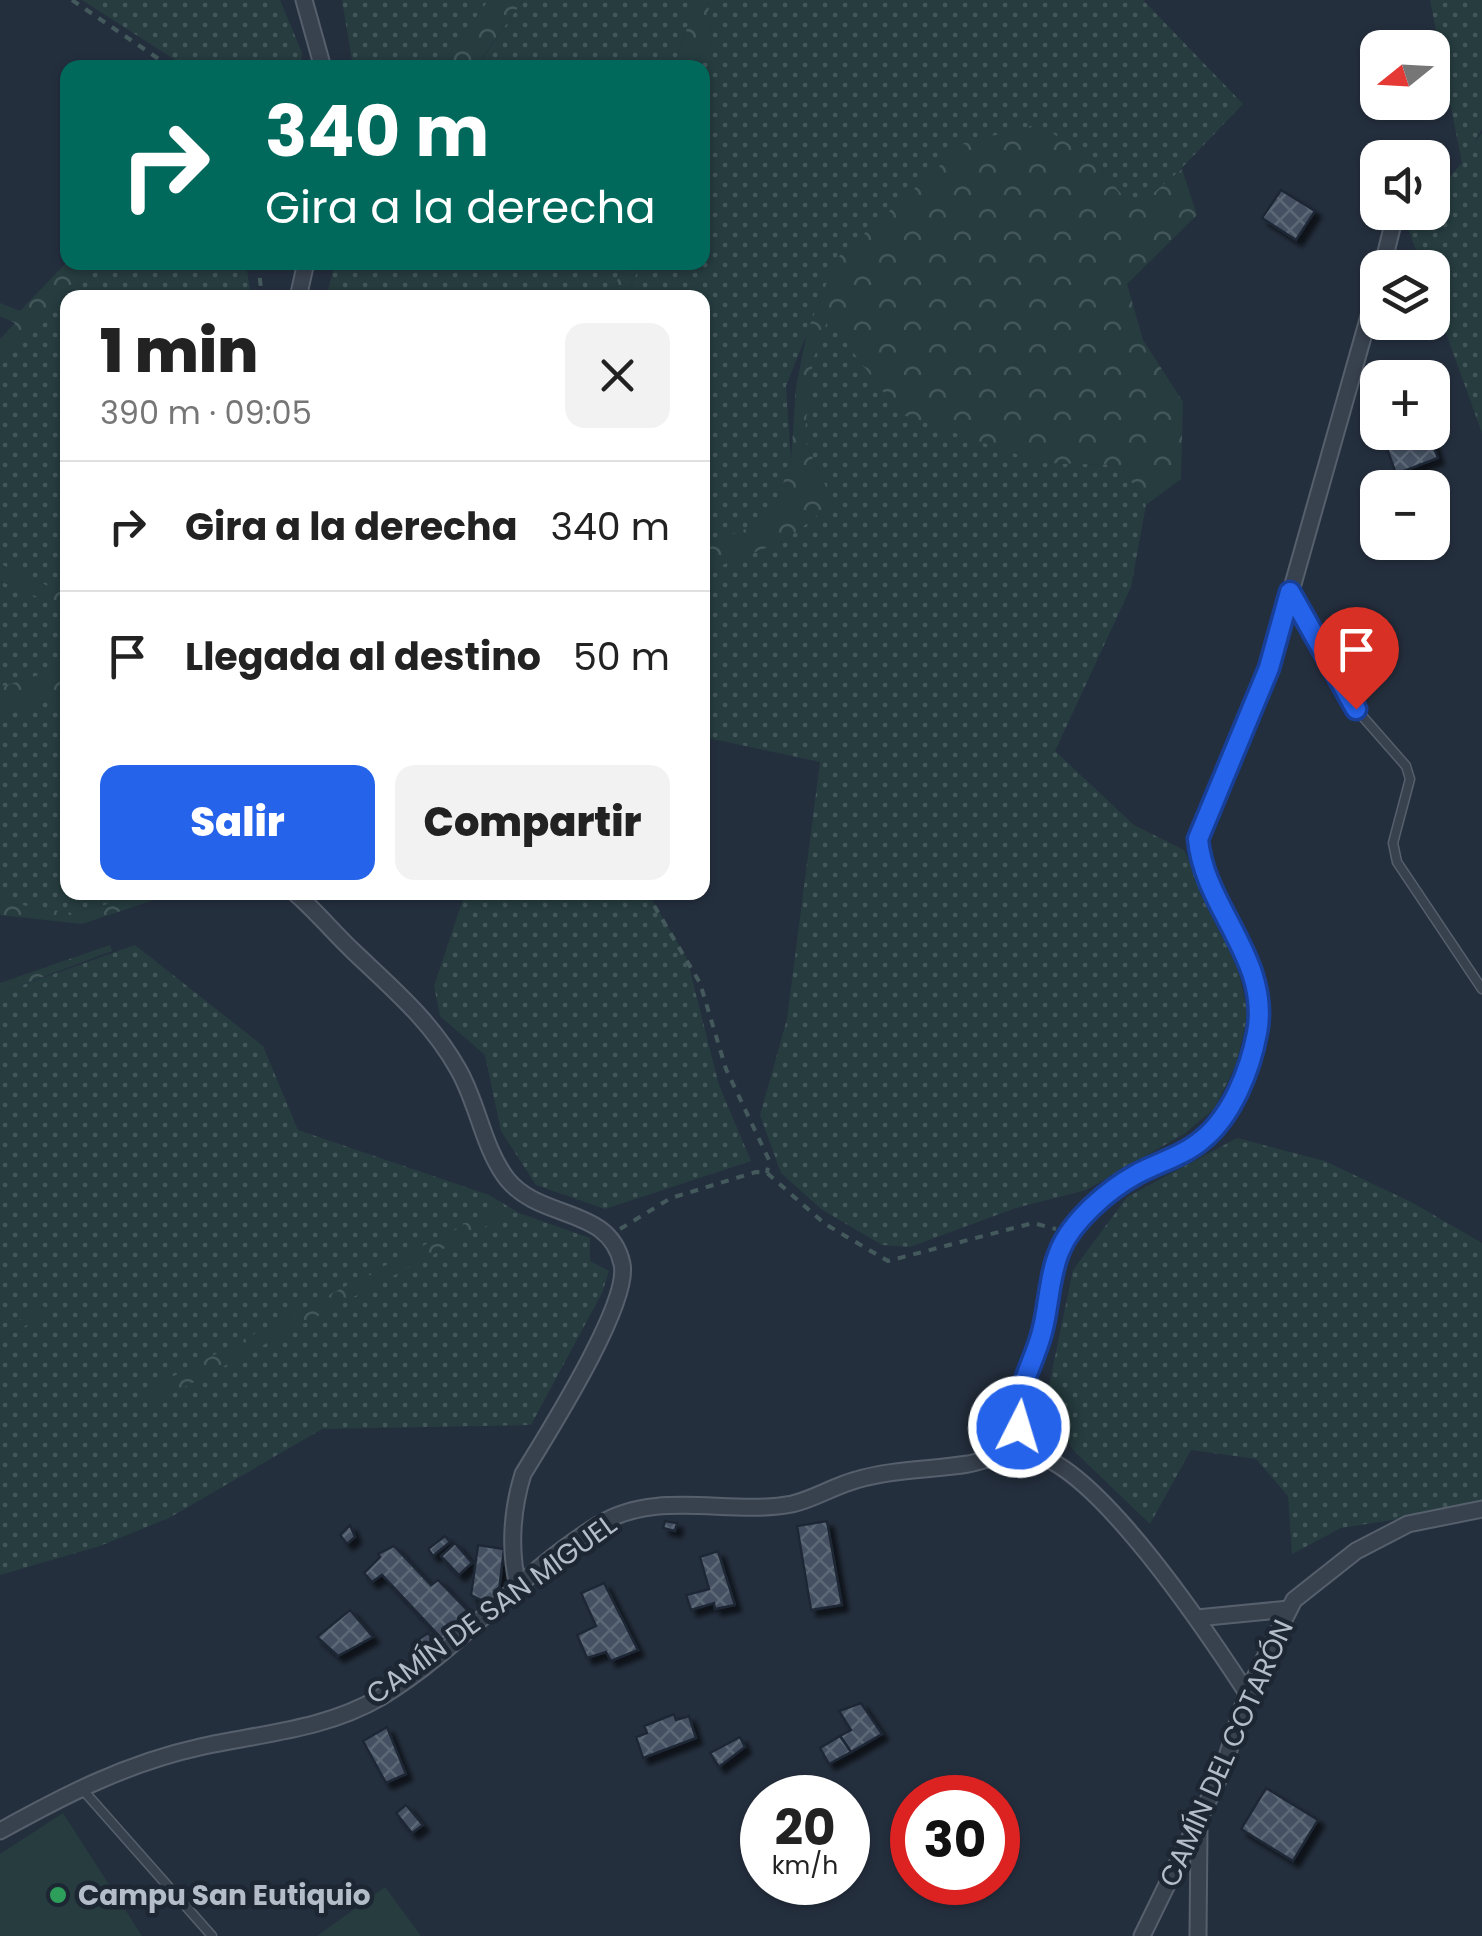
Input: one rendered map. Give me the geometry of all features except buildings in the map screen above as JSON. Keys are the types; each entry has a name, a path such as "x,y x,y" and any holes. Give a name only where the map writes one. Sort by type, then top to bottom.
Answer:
{"street":[{"path":"304,0 322,60"},
{"path":"1247,1692 1196,1618 1106,1505 1054,1460 1030,1453 1016,1406 1041,1336 1060,1250 1070,1233 1132,1177 1204,1138 1234,1099 1248,1062 1257,1034 1258,993 1242,944 1203,867 1198,839 1269,668 1362,340"},
{"path":"302,900 408,1000 438,1035 466,1085 494,1156 508,1180 532,1201 559,1214 596,1223 612,1236 622,1265 623,1286 523,1474 515,1500 513,1566 518,1586"},
{"name":"CAMÍN DE SAN MIGUEL","path":"0,1831 122,1769 202,1746 272,1737 314,1726 380,1697 599,1524 639,1508 752,1509 796,1503 890,1472 1030,1453"},
{"name":"CAMÍN DEL COTARÓN","path":"1142,1936 1222,1772 1247,1692 1289,1608 1356,1551 1408,1524 1482,1509"},
{"path":"1196,1618 1289,1608"},
{"path":"1198,1936 1200,1818"}],"lane":[{"path":"1290,592 1356,709 1406,766 1410,779 1394,843 1397,862 1482,989"},
{"path":"80,1787 212,1936"}],"path":[{"path":"72,0 160,60"},
{"path":"651,900 700,983 726,1069 769,1160 767,1173"},
{"path":"612,1236 629,1219 672,1198 756,1172 767,1173 824,1224 888,1261 1033,1223 1070,1233"}],"green space":[{"path":"82,0 280,0 302,53 302,60 175,60"},
{"path":"342,0 489,0 444,60 352,60"},
{"path":"489,0 523,0 481,60 443,60"},
{"path":"523,0 692,0 694,8 676,60 482,60"},
{"path":"692,0 708,0 712,48 696,60 676,60 694,8"},
{"path":"708,0 1143,0 1243,104 1174,176 1134,209 1091,158 837,258 786,386 791,460 771,519 710,544 710,290 629,290 638,270 710,270 710,60 696,60 712,48"},
{"path":"1430,0 1482,0 1482,129 1474,143 1482,133 1482,433 1448,340 1450,250 1416,250 1409,230 1450,230 1450,176 1462,163 1450,102 1450,30 1436,30"},
{"path":"1038,124 1091,158 1134,209 1182,169 1197,215 1127,284 1143,340 1183,402 1181,479 1146,505 1121,465 1042,463 900,414 828,319 813,360 804,439 833,503 784,541 710,569 710,544 771,518 791,460 796,387 807,332 837,258 965,143"},
{"path":"60,269 92,270 72,290 60,290 60,302 0,362 0,339 15,323 0,316 0,303 20,311"},
{"path":"92,270 247,270 250,290 72,290"},
{"path":"333,270 620,270 615,290 328,290"},
{"path":"620,270 638,270 629,290 615,290"},
{"path":"60,302 60,592 0,564 0,362"},
{"path":"827,318 1042,463 1121,465 1146,505 1131,587 1055,751 1134,825 1184,850 1237,964 1248,1014 1237,1062 1215,1108 1184,1134 1086,1190 1016,1208 910,1247 882,1245 821,1209 781,1173 760,1115 787,1019 820,762 710,738 710,569 784,541 833,503 804,439 810,368"},
{"path":"0,564 60,592 60,606 0,581"},
{"path":"0,581 60,606 60,669 0,687"},
{"path":"60,669 60,695 0,716 0,687"},
{"path":"60,695 60,900 124,900 73,913 0,902 0,716"},
{"path":"124,900 154,900 82,924 0,915 0,902 73,913"},
{"path":"463,900 652,900 687,959 719,1085 751,1161 605,1209 536,1185 501,1131 485,1055 440,1016 434,986"},
{"path":"110,945 112,951 0,993 0,983"},
{"path":"135,945 263,1046 298,1130 489,1195 519,1213 590,1238 590,1261 609,1271 602,1293 531,1425 322,1429 169,1518 100,1546 0,1575 0,1340 49,1312 43,1307 0,1331 0,993"},
{"path":"1237,1138 1325,1161 1413,1203 1482,1243 1482,1506 1341,1528 1292,1554 1288,1496 1256,1459 1191,1450 1150,1524 1073,1450 1046,1400 1073,1270 1127,1197"},
{"path":"503,1204 507,1215 153,1404 147,1390"},
{"path":"44,1306 49,1312 0,1340 0,1331"},
{"name":"Campu San Eutiquio","path":"63,1813 142,1936 0,1936 0,1854"},
{"path":"385,1887 421,1936 317,1936"}],"place":[{"name":"Campu San Eutiquio","path":"58,1895"}],"route":[{"path":"1019,1427 1016,1406 1020,1386 1041,1336 1060,1250 1070,1233 1086,1214 1132,1177 1193,1147 1219,1124 1248,1062 1257,1034 1258,993 1242,944 1203,867 1198,839 1269,668 1290,592 1356,709"}]}
